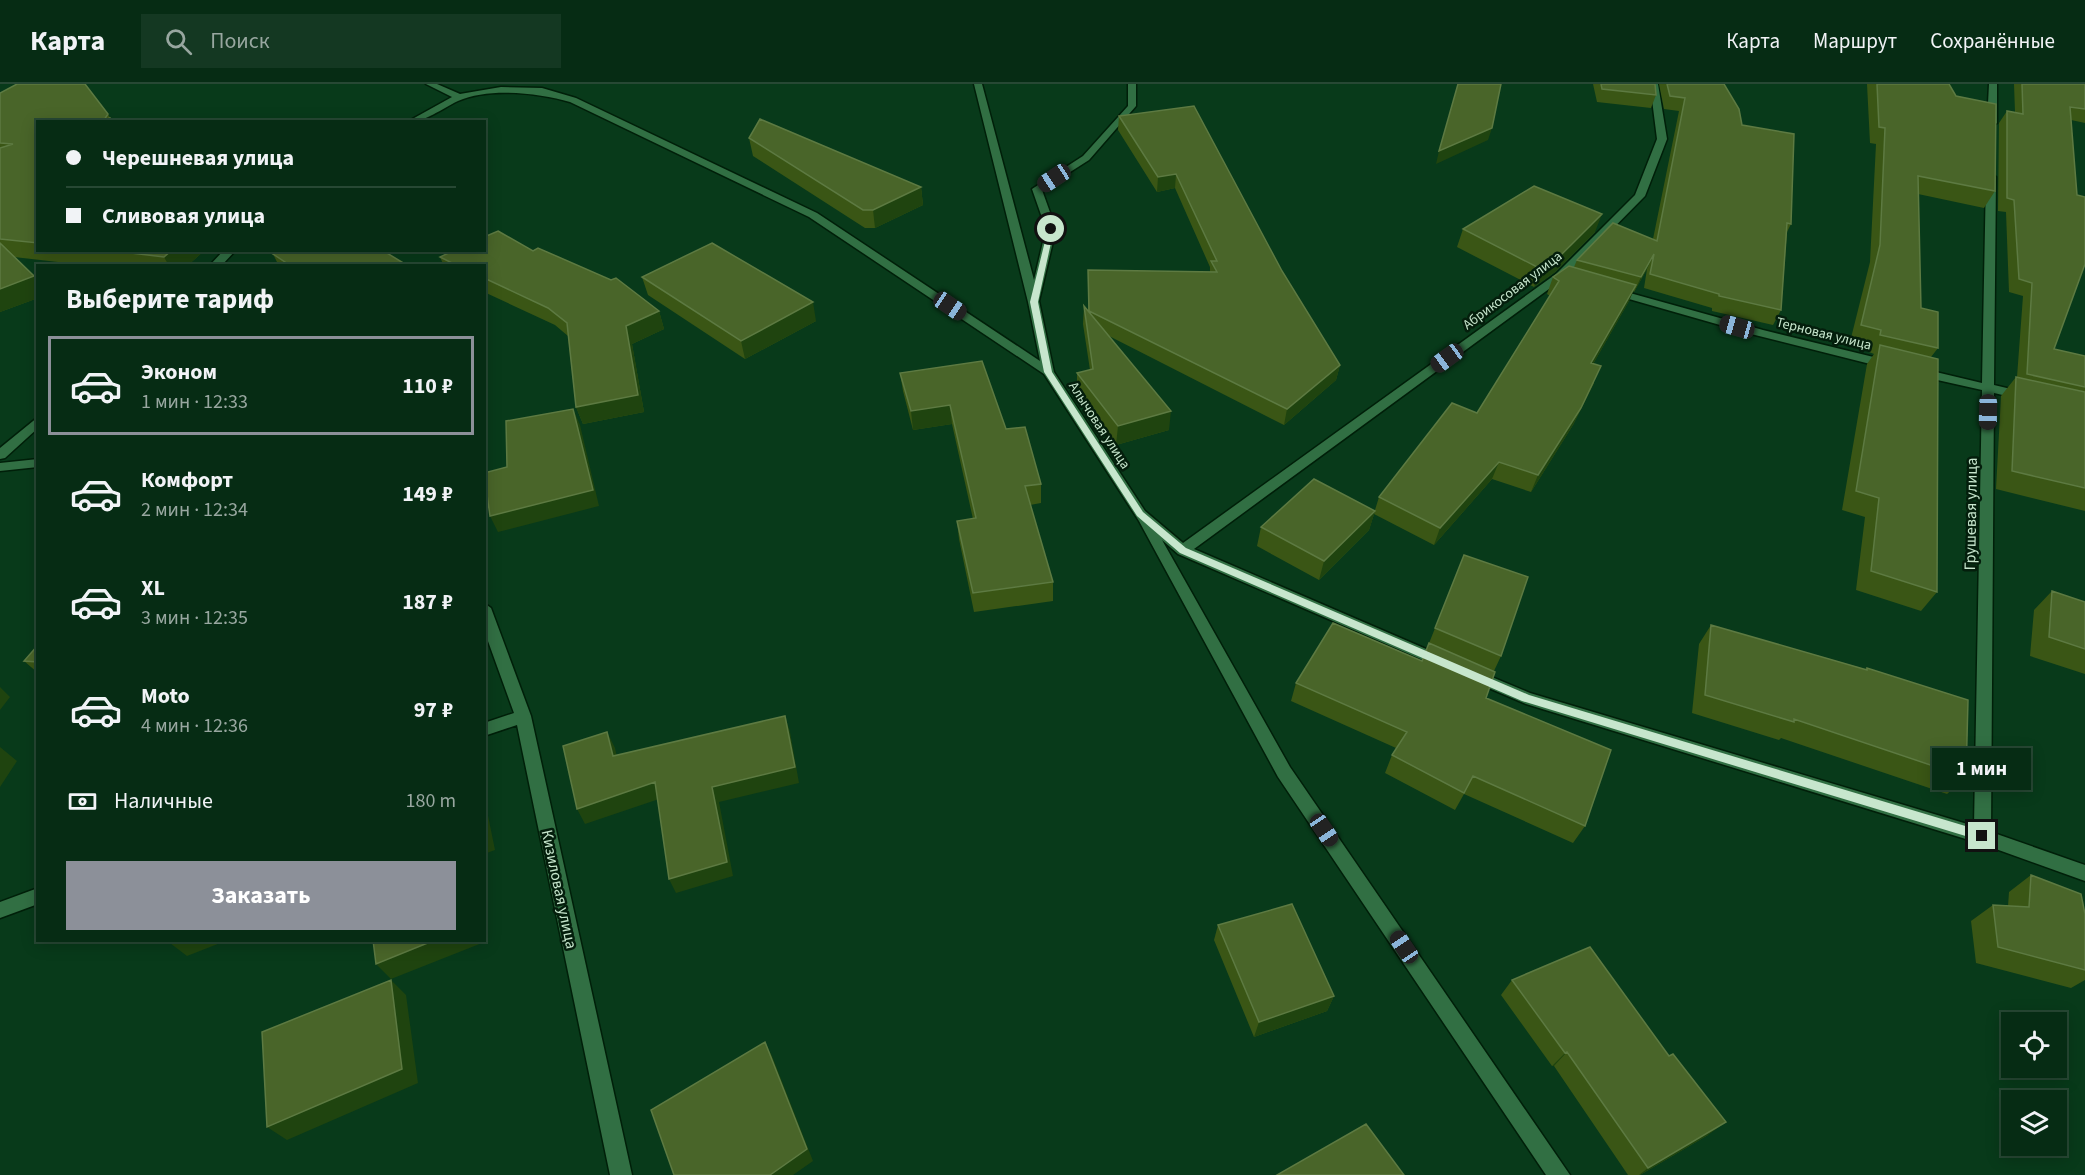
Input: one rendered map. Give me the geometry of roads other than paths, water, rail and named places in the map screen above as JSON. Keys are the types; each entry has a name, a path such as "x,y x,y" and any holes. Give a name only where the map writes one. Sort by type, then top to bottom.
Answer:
{"street":[{"path":"430,84 459,97"},
{"name":"Алычовая улица","path":"978,84 1034,302 1048,372 1140,514 1183,550 1526,698 1982,836 2085,873"},
{"path":"1034,302 1051,229 1037,189 1086,158 1132,106 1132,84"},
{"name":"Абрикосовая улица","path":"1183,550 1565,277 1640,196 1662,139 1654,84"},
{"path":"1992,142 1993,84"},
{"path":"415,120 459,97 501,90 542,91 573,100 813,215 1048,372"},
{"name":"Грушевая улица","path":"1982,836 1992,166"},
{"path":"216,264 229,252"},
{"name":"Терновая улица","path":"1604,288 1759,333 2031,398"},
{"path":"0,455 36,424"},
{"path":"0,467 36,463"},
{"path":"1140,514 1284,772 1559,1175"},
{"name":"Кизиловая улица","path":"486,614 523,716 621,1175"},
{"path":"486,729 523,716"},
{"path":"0,910 36,897"}]}
